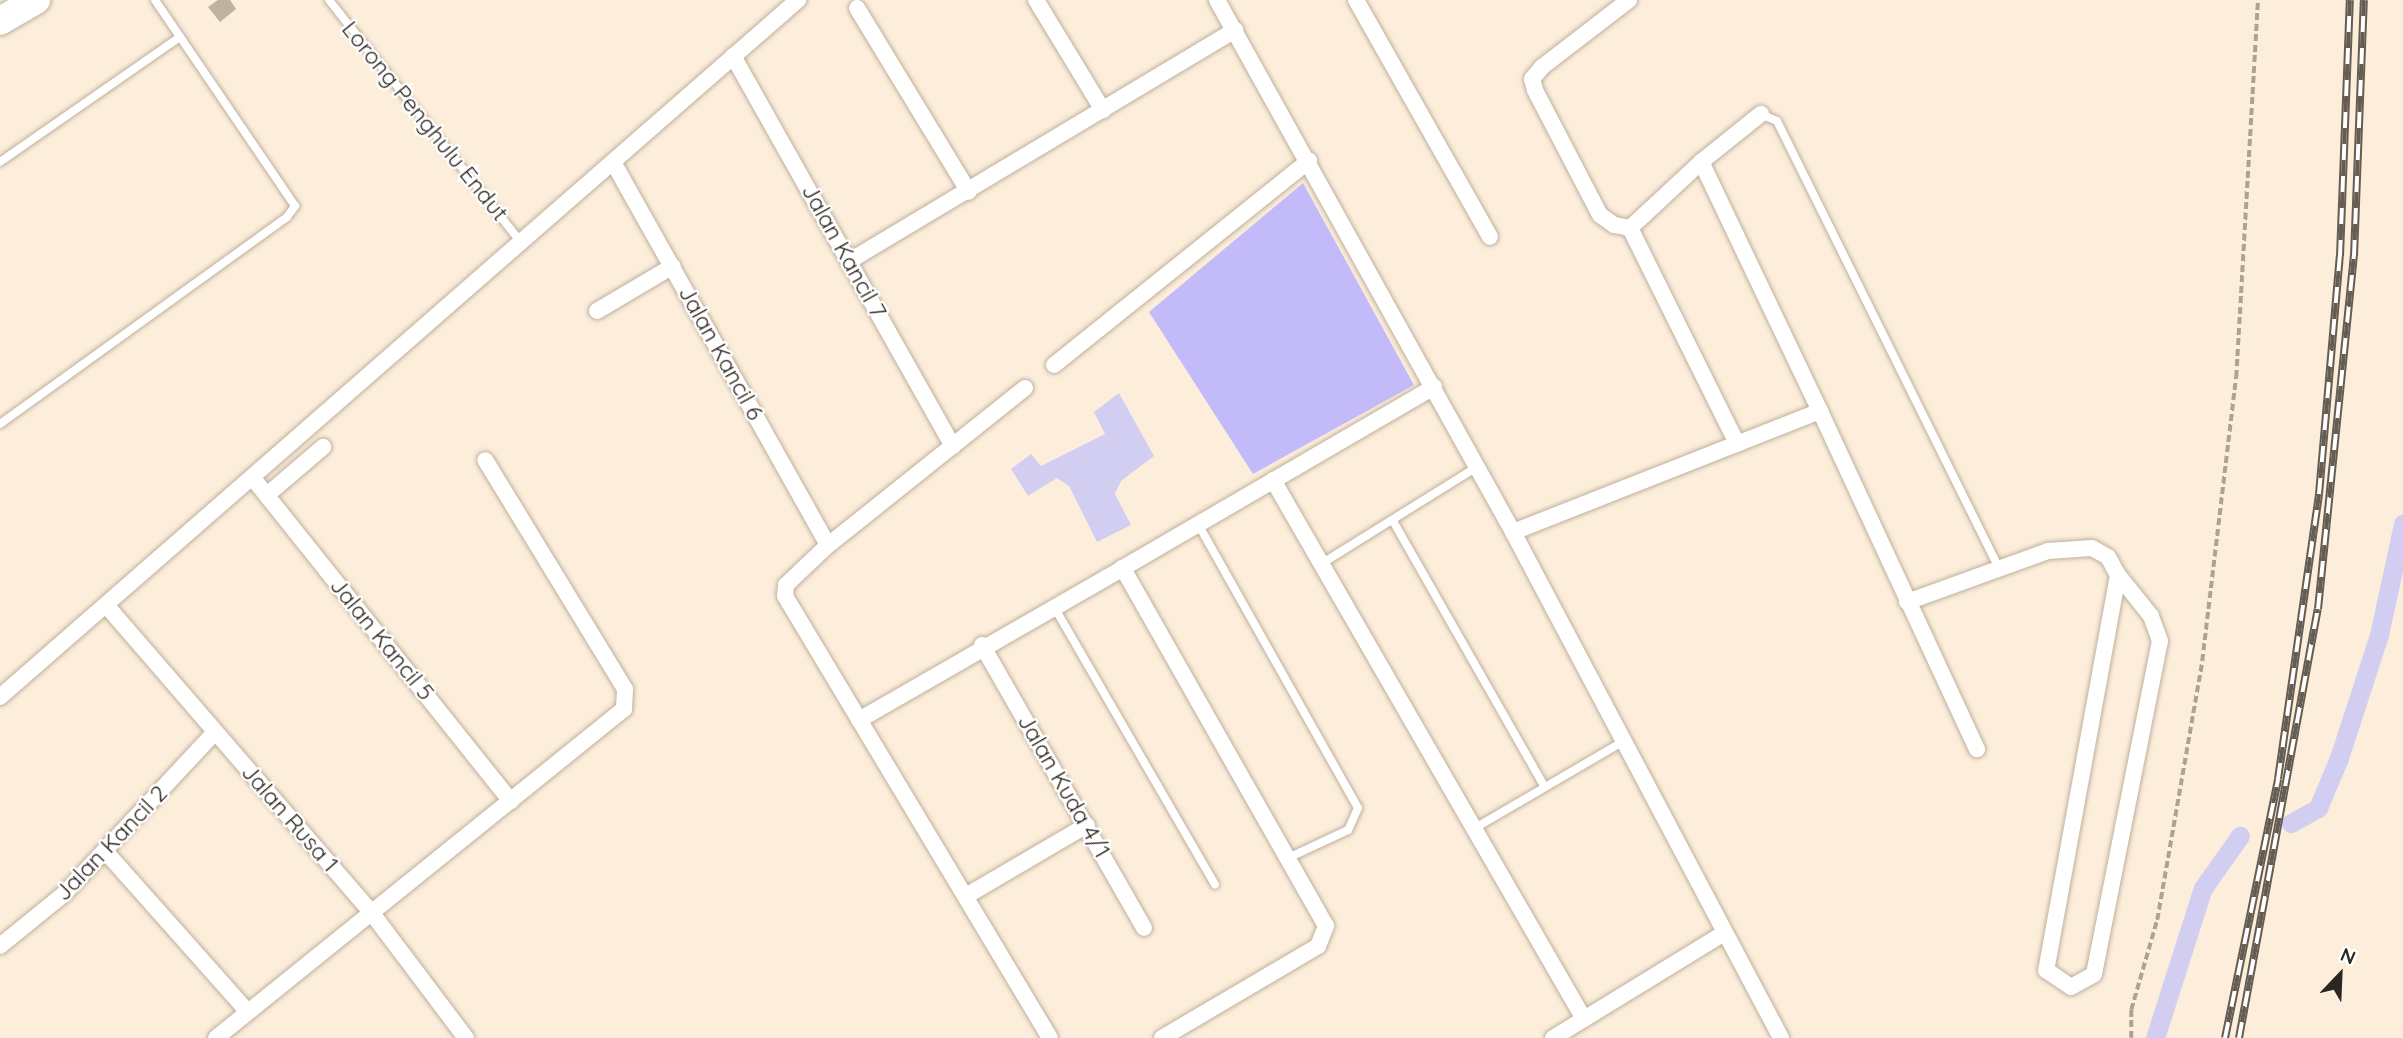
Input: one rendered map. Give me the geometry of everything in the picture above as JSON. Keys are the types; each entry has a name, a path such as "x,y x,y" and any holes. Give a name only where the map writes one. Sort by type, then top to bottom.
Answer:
{"highway":[{"path":"0,21 36,0"}],"street":[{"path":"0,697 798,0"},
{"path":"1037,0 1102,110"},
{"path":"1217,0 1309,161 1513,532 1723,934 1781,1038"},
{"path":"1356,0 1490,237"},
{"path":"1629,0 1532,79 1600,215 1630,228 1737,444"},
{"path":"857,8 969,192"},
{"path":"850,260 969,192 1235,30"},
{"name":"Jalan Kancil 7","path":"733,56 953,446"},
{"path":"1630,228 1701,162 1761,114"},
{"path":"1054,365 1309,161"},
{"name":"Jalan Kancil 6","path":"613,162 828,545"},
{"path":"1701,162 1977,748"},
{"path":"597,311 673,266"},
{"path":"859,720 1052,604 1123,568 1434,387"},
{"path":"1025,388 828,545 786,585 785,596 1050,1038"},
{"path":"1513,532 1820,411"},
{"path":"267,495 323,447"},
{"path":"216,1038 370,912 616,719 627,699 485,460"},
{"name":"Jalan Kancil 5","path":"252,477 511,801"},
{"path":"1273,480 1584,1019"},
{"path":"1907,602 1997,565 2049,551 2092,548 2108,556 2118,575 2151,616 2160,641 2094,974 2071,987 2046,970 2118,575"},
{"path":"1123,568 1290,857 1326,926 1325,937 1162,1038"},
{"name":"Jalan Rusa 1","path":"106,605 370,912 466,1038"},
{"name":"Jalan Kuda 4/1","path":"982,645 1144,928"},
{"name":"Jalan Kancil 2","path":"0,946 105,851 215,732"},
{"path":"967,896 1087,825"},
{"path":"105,851 248,1012"},
{"path":"1553,1038 1723,934"}],"lane":[{"path":"0,424 287,217 295,206 155,0"},
{"name":"Lorong Penghulu Endut","path":"328,0 522,242"},
{"path":"0,162 180,37"},
{"path":"1761,114 1777,121 1997,565"},
{"path":"1321,564 1477,467"},
{"path":"1393,521 1545,787"},
{"path":"1198,524 1358,808 1348,830 1290,857"},
{"path":"1052,604 1215,884"},
{"path":"1475,828 1622,742"}],"path":[{"path":"2131,1038 2131,1010 2157,920 2206,634 2236,377 2258,0"}],"shaded area":[{"path":"1303,183 1414,385 1253,474 1149,312"},
{"path":"1119,393 1154,456 1121,481 1115,494 1131,525 1097,542 1069,486 1057,478 1028,496 1011,469 1031,454 1041,466 1105,434 1094,412"}],"building":[{"path":"218,0 230,0 236,9 220,22 208,7"}],"waterway":[{"path":"2291,823 2318,808 2339,758 2379,635 2403,524"},
{"path":"2155,1038 2203,888 2240,836"}],"railway":[{"path":"2225,1038 2278,779 2319,494 2340,256 2350,0"},
{"path":"2239,1038 2318,609 2354,256 2364,0"}]}
